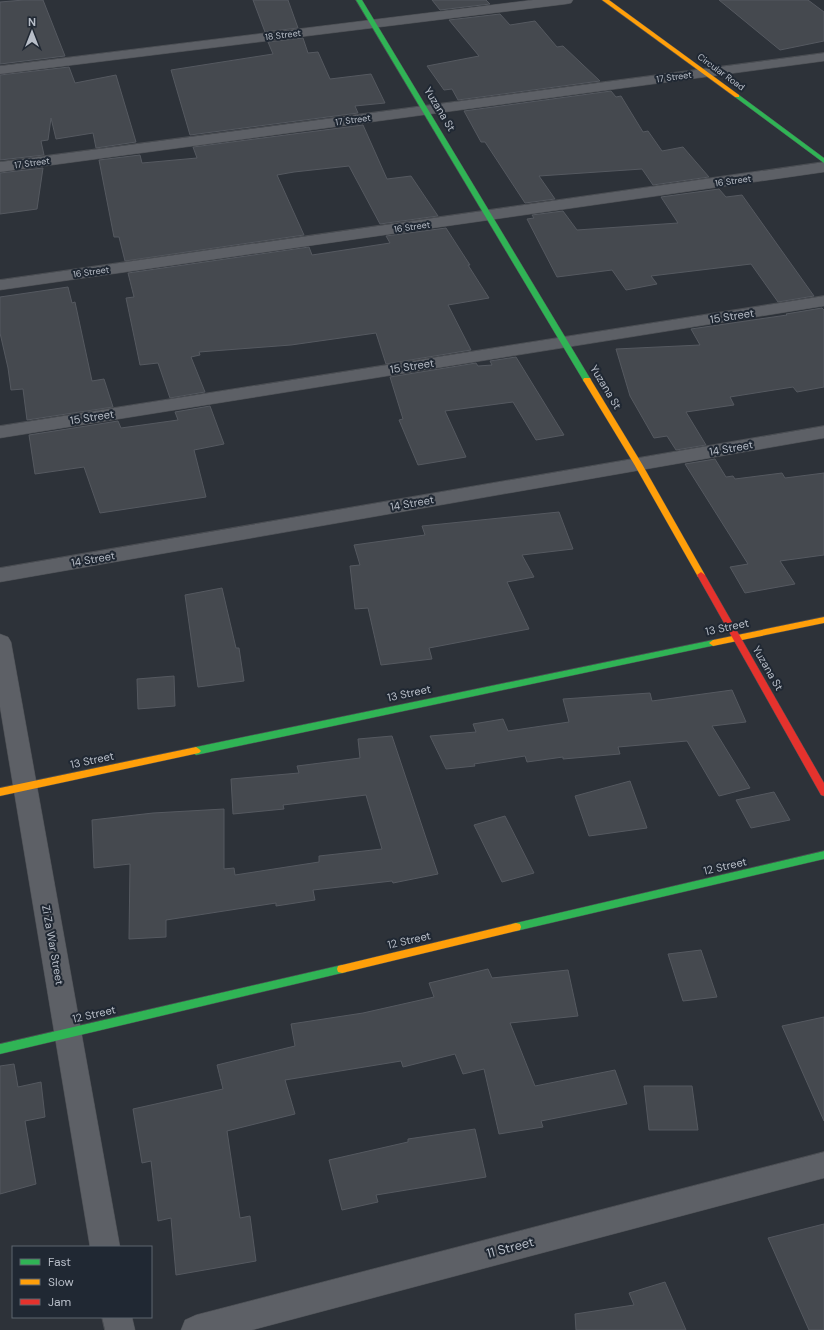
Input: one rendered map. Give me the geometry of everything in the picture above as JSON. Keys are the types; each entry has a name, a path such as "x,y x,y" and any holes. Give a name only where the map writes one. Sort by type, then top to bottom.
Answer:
{"street":[{"name":"Yuzana St","path":"360,0 638,464 824,792"},
{"name":"18 Street","path":"0,70 566,0"},
{"name":"Circular Road","path":"605,0 824,161"},
{"name":"17 Street","path":"0,167 824,57"},
{"name":"16 Street","path":"0,286 824,168"},
{"name":"15 Street","path":"0,432 824,301"},
{"name":"14 Street","path":"0,575 824,432"},
{"name":"13 Street","path":"0,792 736,637 824,620"},
{"name":"Zi Za War Street","path":"0,642 105,1246"},
{"name":"12 Street","path":"0,1049 824,855"},
{"name":"11 Street","path":"196,1330 824,1165"},
{"path":"117,1318 120,1330"}],"building":[{"path":"43,0 65,56 0,64 0,2"},
{"path":"253,0 288,0 298,28 265,32"},
{"path":"432,0 486,0 490,4 440,10"},
{"path":"719,0 808,0 824,12 824,41 780,50"},
{"path":"500,14 510,25 535,21 557,47 563,46 600,81 458,100 452,89 444,90 427,66 479,56 449,20"},
{"path":"303,38 308,53 318,52 330,79 371,74 385,103 355,106 358,113 190,135 171,70 273,54 268,42"},
{"path":"69,67 75,83 116,75 136,142 96,148 93,133 56,139 51,118 48,140 41,141 44,155 0,160 0,75"},
{"path":"611,91 616,97 621,96 643,132 648,131 662,151 683,147 709,177 653,185 642,169 539,176 555,199 525,203 485,142 481,142 464,111"},
{"path":"363,125 387,179 411,176 438,216 380,224 349,166 294,172 277,175 304,235 125,261 119,237 114,237 99,160 140,155 142,163 197,158 193,147"},
{"path":"43,168 37,209 0,214 0,173"},
{"path":"719,189 726,197 742,195 814,296 778,302 751,264 651,276 657,284 626,290 612,270 557,277 527,219 534,218 532,215 563,211 577,230 678,223 661,197"},
{"path":"446,228 489,298 448,305 471,350 386,364 376,333 291,345 199,352 200,355 191,357 205,392 170,398 158,363 140,365 126,298 134,297 128,273 309,247 312,255 390,243 386,236"},
{"path":"68,287 72,303 75,302 92,381 104,379 113,407 27,420 23,389 11,390 8,368 0,333 0,297"},
{"path":"822,308 824,310 824,387 797,392 793,387 730,397 734,405 686,412 706,445 676,450 667,436 654,438 630,396 616,349 700,345 691,329 787,315 786,314"},
{"path":"516,357 564,435 536,440 513,402 445,411 466,457 418,465 399,420 403,419 390,377 476,363 478,366 492,365 490,361"},
{"path":"210,406 224,444 194,450 206,497 100,513 84,467 35,474 29,435 118,421 121,428 178,420 175,412"},
{"path":"715,459 726,477 733,476 735,479 782,473 785,478 824,473 824,555 780,561 795,584 745,593 730,567 748,564 685,464"},
{"path":"559,512 573,549 522,555 534,577 507,582 529,629 429,648 432,659 381,665 368,608 355,609 350,566 360,565 354,545 425,535 422,526"},
{"path":"222,588 236,648 239,648 244,681 198,687 185,595"},
{"path":"174,676 175,706 138,709 137,679"},
{"path":"732,690 746,722 712,726 750,788 719,796 687,741 618,747 620,754 563,759 563,757 527,762 525,756 474,764 475,766 446,769 430,736 476,732 473,724 503,719 508,731 569,722 563,699 650,693 652,701"},
{"path":"392,736 438,874 393,883 392,881 313,890 315,900 276,906 276,903 166,920 166,937 129,939 130,864 94,868 92,820 153,813 224,809 224,869 234,868 235,875 319,862 319,856 382,849 366,795 283,805 284,809 233,814 231,779 299,773 297,766 360,758 358,739"},
{"path":"630,781 647,828 589,836 575,796"},
{"path":"774,792 790,820 751,828 736,800"},
{"path":"505,816 534,873 502,882 474,825"},
{"path":"701,950 717,997 683,1001 668,954"},
{"path":"488,969 492,978 568,970 578,1016 510,1023 535,1086 615,1070 627,1104 541,1121 543,1127 499,1134 484,1069 463,1074 455,1054 403,1067 401,1061 285,1080 295,1114 227,1131 240,1218 250,1216 256,1261 176,1275 171,1218 158,1221 151,1161 142,1163 133,1109 223,1089 217,1065 295,1046 291,1024 363,1013 434,997 429,983"},
{"path":"824,1017 824,1121 782,1026"},
{"path":"14,1064 18,1087 41,1082 45,1117 25,1121 36,1184 0,1194 0,1066"},
{"path":"644,1086 692,1086 698,1130 649,1130"},
{"path":"475,1129 486,1177 376,1195 378,1202 342,1210 329,1160 408,1142 408,1139"},
{"path":"824,1224 824,1330 809,1330 768,1238"},
{"path":"665,1282 686,1330 576,1330 575,1314 634,1305 629,1293"}],"traffic: fast":[{"path":"359,0 587,380"},
{"path":"737,96 824,161"},
{"path":"196,751 713,643"},
{"path":"516,927 824,855"},
{"path":"0,1049 342,969"}],"traffic: slow":[{"path":"605,0 737,96"},
{"path":"587,380 638,464 701,575"},
{"path":"713,643 824,620"},
{"path":"0,792 196,751"},
{"path":"342,969 516,927"}],"traffic: jam":[{"path":"701,575 824,792"}]}
